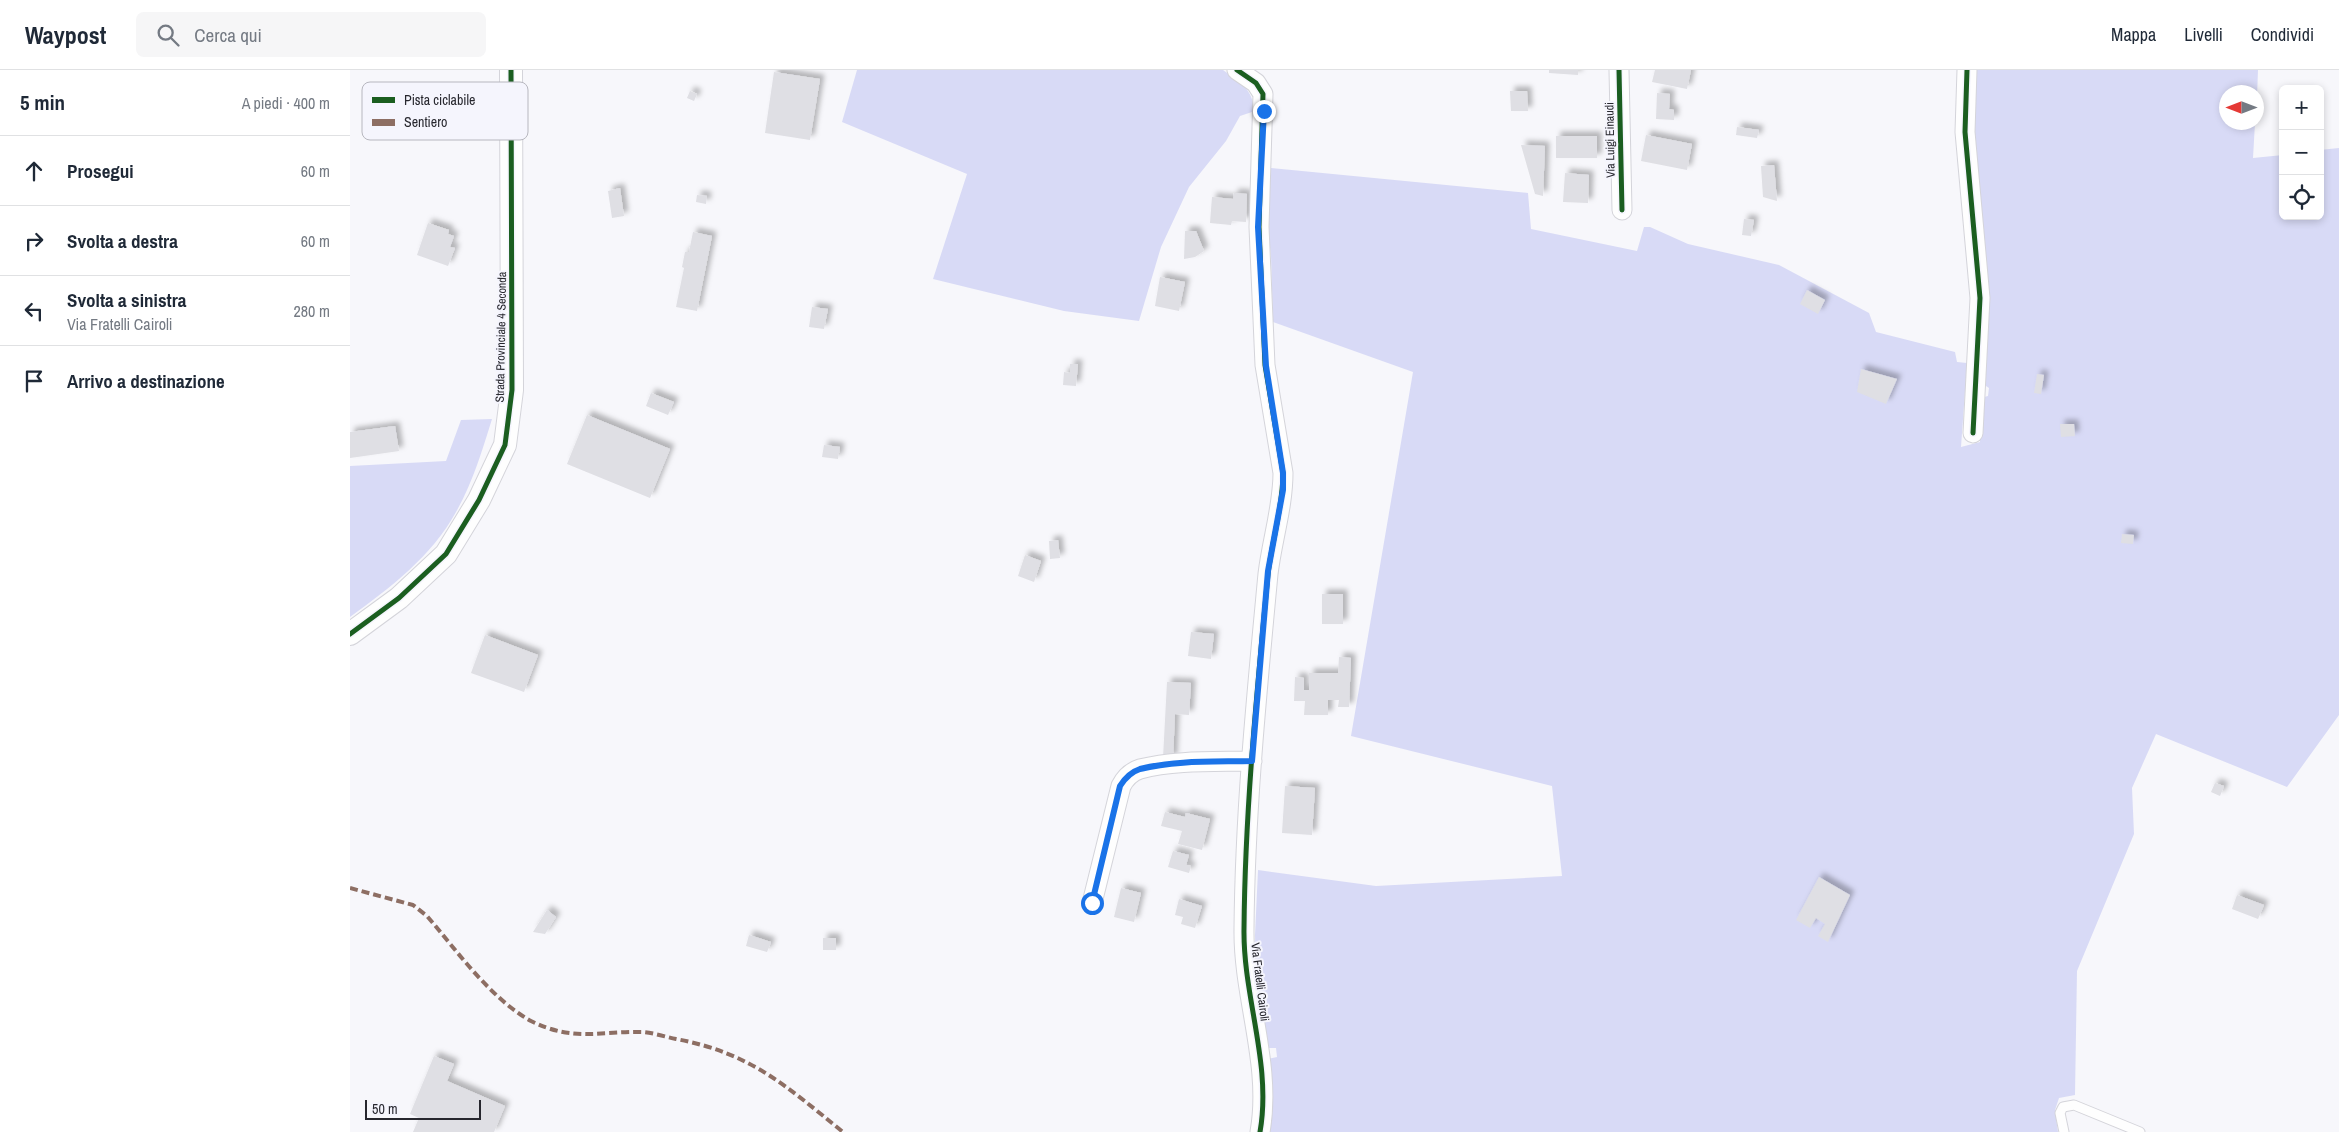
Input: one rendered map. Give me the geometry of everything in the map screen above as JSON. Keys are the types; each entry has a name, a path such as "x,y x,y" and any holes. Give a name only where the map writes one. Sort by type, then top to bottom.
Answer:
{"street":[{"name":"Via Fratelli Cairoli","path":"1237,70 1256,83 1263,94 1258,227 1266,366 1283,473 1283,490 1268,571 1252,761 1244,930 1247,976 1260,1051 1262,1085 1260,1132"},
{"name":"Via Luigi Einaudi","path":"1619,70 1622,210"},
{"path":"1967,70 1965,132 1980,298 1973,433"},
{"name":"Strada Provinciale 4 Seconda","path":"350,634 399,598 446,554 480,500 505,444 512,390 510,140"},
{"path":"1092,903 1120,786 1124,779 1139,770 1168,765 1252,761"}],"lane":[{"path":"2064,1132 2060,1113 2063,1107 2074,1105 2140,1132"}],"shaded area":[{"path":"857,70 1223,70 1245,87 1251,96 1255,111 1240,116 1226,141 1189,187 1161,247 1139,321 1064,311 933,279 967,174 842,122"},
{"path":"1973,70 2258,70 2257,85 2219,85 2219,130 2255,130 2253,158 2279,155 2279,220 2324,220 2324,150 2339,148 2339,715 2287,787 2156,734 2132,788 2134,834 2077,971 2075,1095 2059,1098 2055,1110 2058,1132 1268,1132 1268,1059 1277,1057 1276,1048 1269,1048 1256,981 1255,935 1258,870 1376,886 1562,876 1552,786 1351,736 1413,372 1273,322 1271,256 1265,204 1271,168 1528,193 1531,229 1637,251 1644,227 1650,227 1688,244 1779,265 1869,313 1876,332 1955,352 1957,362 1967,363 1961,447 1980,442 1980,398 1988,396 1989,388 1980,382 1971,133"},
{"path":"492,419 472,478 462,501 446,528 435,543 395,583 350,617 350,466 446,461 461,420"}],"building":[{"path":"1549,70 1578,70 1578,75 1549,73"},
{"path":"1655,70 1691,70 1687,89 1652,82"},
{"path":"774,72 820,79 810,140 765,133"},
{"path":"690,91 697,94 694,101 687,98"},
{"path":"1510,91 1527,91 1528,111 1511,111"},
{"path":"1657,93 1670,94 1669,109 1674,110 1674,120 1656,119"},
{"path":"1737,127 1759,130 1757,138 1736,135"},
{"path":"1646,135 1692,144 1687,170 1641,161"},
{"path":"1556,136 1597,136 1597,158 1556,158"},
{"path":"1521,145 1545,146 1543,196 1535,194"},
{"path":"1774,165 1777,201 1763,197 1761,166"},
{"path":"1565,173 1589,175 1588,203 1563,202"},
{"path":"620,188 624,216 612,218 608,191"},
{"path":"1234,193 1247,194 1246,222 1232,221 1231,225 1210,223 1212,197 1233,199"},
{"path":"697,195 707,196 706,204 696,202"},
{"path":"1744,219 1754,220 1751,236 1742,235"},
{"path":"428,223 449,230 448,234 454,236 450,247 455,248 448,266 417,255"},
{"path":"1185,231 1196,231 1204,251 1195,257 1184,259"},
{"path":"693,232 712,236 697,311 676,307 684,268 682,267 685,252 689,252"},
{"path":"1160,277 1185,282 1179,311 1155,306"},
{"path":"1807,290 1825,300 1818,314 1800,304"},
{"path":"812,307 828,309 824,329 809,327"},
{"path":"1070,364 1078,364 1076,386 1063,385 1064,372 1070,373"},
{"path":"1861,369 1897,379 1886,404 1857,392"},
{"path":"2037,374 2044,375 2041,394 2034,393"},
{"path":"651,393 674,402 668,415 646,406"},
{"path":"587,415 670,449 650,498 567,464"},
{"path":"2060,424 2074,424 2075,436 2061,437"},
{"path":"395,426 399,451 350,458 350,432"},
{"path":"824,445 840,447 838,459 822,457"},
{"path":"2122,534 2134,535 2133,544 2121,543"},
{"path":"1058,540 1060,558 1050,559 1049,541"},
{"path":"1025,555 1041,561 1034,582 1018,576"},
{"path":"1322,594 1343,594 1343,624 1322,624"},
{"path":"1191,632 1214,634 1211,659 1188,656"},
{"path":"485,635 538,655 524,692 471,673"},
{"path":"1339,657 1351,658 1349,707 1338,707 1339,700 1328,700 1328,715 1304,715 1305,701 1294,701 1295,677 1304,678 1304,690 1309,690 1309,673 1338,673"},
{"path":"1167,682 1191,683 1189,715 1175,714 1173,759 1163,758"},
{"path":"2215,783 2224,786 2220,796 2211,792"},
{"path":"1285,786 1315,788 1312,835 1282,833"},
{"path":"1165,812 1185,817 1186,813 1210,819 1202,850 1178,844 1182,831 1161,826"},
{"path":"1173,851 1189,855 1186,865 1191,866 1189,873 1168,867"},
{"path":"1819,877 1850,895 1828,942 1818,936 1825,924 1816,918 1810,928 1796,920"},
{"path":"1121,888 1141,893 1134,922 1114,917"},
{"path":"2237,895 2264,905 2258,919 2232,909"},
{"path":"1179,899 1202,906 1195,928 1181,924 1183,917 1175,915"},
{"path":"547,910 556,917 545,934 533,932"},
{"path":"749,935 771,942 767,952 746,946"},
{"path":"823,938 836,938 836,950 823,950"},
{"path":"434,1056 454,1064 447,1081 505,1106 494,1132 413,1132 419,1118 410,1114"}],"marked path":[{"path":"350,888 413,905 427,916 488,987 516,1012 531,1021 560,1031 574,1033 643,1032 702,1045 726,1053 747,1062 785,1086 843,1132"}],"cycle path":[{"path":"511,70 511,82"},
{"path":"1237,70 1256,83 1263,94 1259,227 1265,365 1283,473 1283,486 1268,574 1252,751 1245,884 1245,954 1262,1081 1263,1107 1260,1132"},
{"path":"1619,70 1622,210"},
{"path":"1967,70 1965,132 1980,298 1973,433"},
{"path":"350,634 399,598 446,554 479,500 505,445 512,390 511,140"}],"route":[{"path":"1092,903 1120,786 1124,779 1139,770 1177,764 1252,761 1268,571 1283,490 1283,473 1266,366 1258,227 1264,111"}]}
